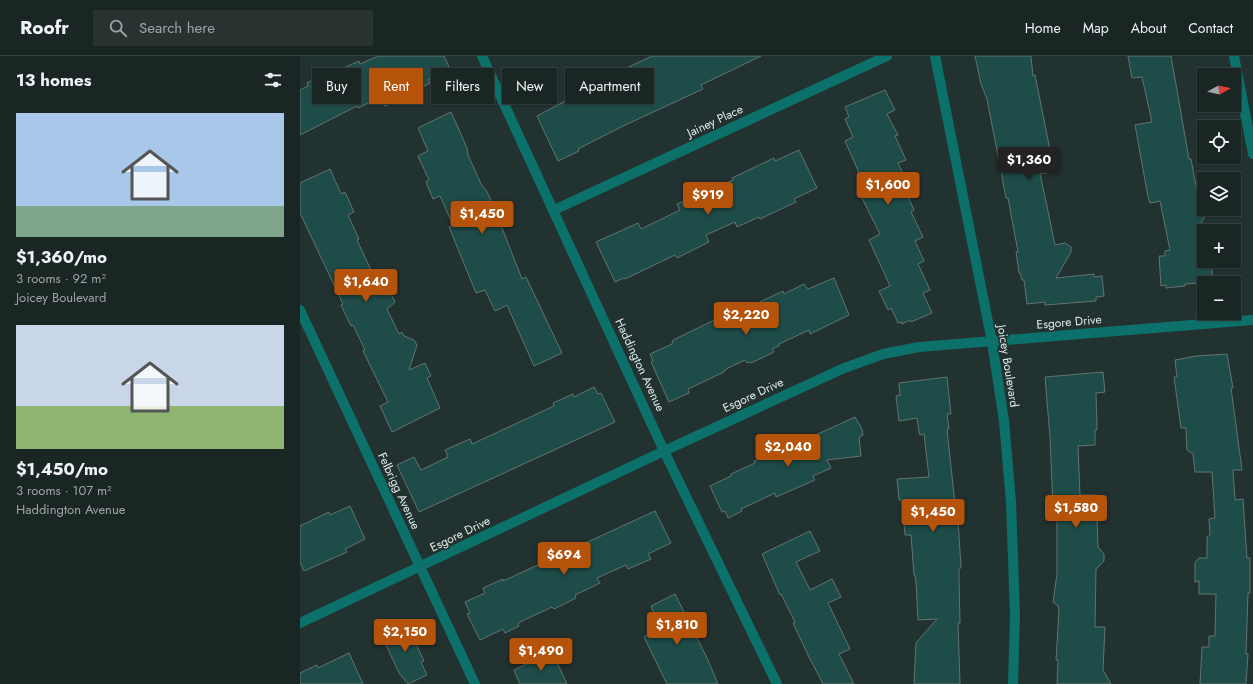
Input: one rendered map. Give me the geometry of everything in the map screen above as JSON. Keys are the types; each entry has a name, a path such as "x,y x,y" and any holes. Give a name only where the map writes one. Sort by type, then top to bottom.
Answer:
{"street":[{"name":"Haddington Avenue","path":"482,56 664,450 777,684"},
{"name":"Jainey Place","path":"554,210 887,56"},
{"name":"Joicey Boulevard","path":"935,56 992,342 1004,421 1011,502 1015,615 1013,684"},
{"path":"1234,56 1253,154"},
{"name":"Felbrigg Avenue","path":"300,310 475,684"},
{"name":"Esgore Drive","path":"300,624 421,568 664,450 842,369 883,354 919,346 992,342 1253,320"}],"building":[{"path":"378,56 444,56 450,68 431,68 431,78 428,80 430,83 423,86 423,68 369,68 369,103 358,108 357,106 300,135 300,90 308,86 307,83 312,80 312,104 361,104 361,68 343,68 359,61 360,64"},
{"path":"652,56 761,56 701,85 703,89 623,126 558,161 537,116 565,101 565,104 654,104 654,68 626,68"},
{"path":"975,56 1031,56 1033,76 1035,75 1054,170 1054,172 1040,174 1055,245 1065,243 1071,247 1071,252 1056,278 1094,274 1094,277 1102,276 1104,296 1096,297 1096,301 1045,305 1045,302 1027,304 1024,280 1022,280 1019,273 1016,252 1018,252 1008,198 1006,198 987,99 981,84"},
{"path":"1128,56 1171,56 1189,159 1191,159 1197,192 1197,216 1205,216 1201,224 1197,224 1197,268 1212,268 1212,276 1197,276 1197,283 1166,288 1166,285 1161,286 1159,256 1165,256 1165,251 1170,250 1160,201 1150,203 1148,197 1135,125 1152,122 1142,77 1132,78"},
{"path":"885,90 895,110 887,114 898,135 895,136 906,160 898,163 908,184 906,185 908,189 905,190 914,210 911,212 923,237 915,241 924,261 918,264 930,290 923,293 932,313 911,322 910,320 902,324 902,322 898,323 891,308 888,310 879,291 890,286 869,240 880,234 860,194 862,193 860,188 865,186 845,141 853,137 845,119 849,117 845,107"},
{"path":"451,112 481,184 491,200 522,279 526,277 562,353 534,366 507,305 495,311 485,290 476,293 449,227 453,225 440,196 433,199 426,182 429,180 418,156 428,151 418,128"},
{"path":"799,150 817,188 794,199 796,202 760,219 759,217 737,227 735,222 706,235 709,242 677,258 675,255 625,279 624,278 615,282 596,242 638,223 641,229 680,210 677,204 733,180 732,178 774,158 775,161"},
{"path":"330,169 341,194 345,192 354,212 348,215 359,239 357,240 379,287 381,286 382,288 387,286 395,302 387,309 399,334 402,332 404,336 414,340 417,345 409,370 425,363 431,376 427,378 440,408 392,432 380,406 388,402 363,351 365,350 353,325 351,326 341,305 343,304 300,213 300,183"},
{"path":"834,278 849,315 810,334 809,330 779,344 779,346 772,349 774,352 751,363 747,363 745,360 726,369 724,372 688,389 689,393 669,402 651,362 653,361 650,354 672,344 673,340 727,314 728,317 783,291 784,294 804,284 808,289"},
{"path":"1227,354 1233,388 1231,388 1242,470 1233,470 1235,500 1243,499 1247,558 1250,558 1246,684 1200,684 1202,647 1209,647 1209,636 1215,636 1216,594 1199,594 1199,581 1195,582 1195,563 1199,558 1207,558 1207,537 1210,535 1209,519 1215,518 1212,472 1195,472 1193,454 1187,450 1186,428 1181,428 1174,377 1177,377 1175,360 1196,356"},
{"path":"1103,372 1105,392 1096,393 1097,430 1095,430 1095,445 1078,446 1080,495 1097,495 1097,506 1101,506 1100,521 1097,521 1098,547 1104,554 1104,561 1096,569 1095,627 1105,627 1103,670 1111,684 1057,684 1058,660 1056,660 1059,611 1058,606 1053,602 1057,574 1057,516 1055,516 1055,510 1053,509 1050,437 1045,377"},
{"path":"947,377 951,414 947,414 949,429 947,430 955,504 957,503 961,568 959,568 960,623 958,623 960,684 914,684 916,643 937,619 918,620 911,535 905,535 902,500 899,500 897,479 929,477 924,434 920,435 917,418 899,421 896,396 900,395 899,383"},
{"path":"594,387 598,394 601,393 615,422 419,512 397,465 414,457 421,470 448,457 445,450 470,439 472,444 554,406 553,403 573,394 574,397"},
{"path":"855,417 862,429 863,435 859,437 861,456 827,460 831,468 813,476 815,480 776,497 775,493 741,509 742,511 728,518 725,511 722,512 710,486 755,463 754,461 772,455"},
{"path":"350,506 365,539 345,549 347,552 304,571 300,562 300,526 329,512 330,515"},
{"path":"655,511 671,543 648,554 651,559 628,569 626,565 597,578 600,583 575,595 576,598 554,609 552,607 518,623 519,626 505,633 503,629 480,640 467,614 470,613 465,602 485,593 483,588 503,579 503,581"},
{"path":"810,531 820,551 796,562 810,590 832,579 841,597 828,603 850,649 839,654 854,684 823,684 793,623 795,622 781,594 780,595 762,554"},
{"path":"675,594 707,658 718,684 667,684 644,637 655,631 648,615 654,613 651,606"},
{"path":"406,622 424,661 421,662 427,675 408,684 399,673 381,634"},
{"path":"349,653 363,684 300,684 300,673 317,665 318,668"},
{"path":"548,654 549,657 553,654 567,684 520,684 514,670"}]}
